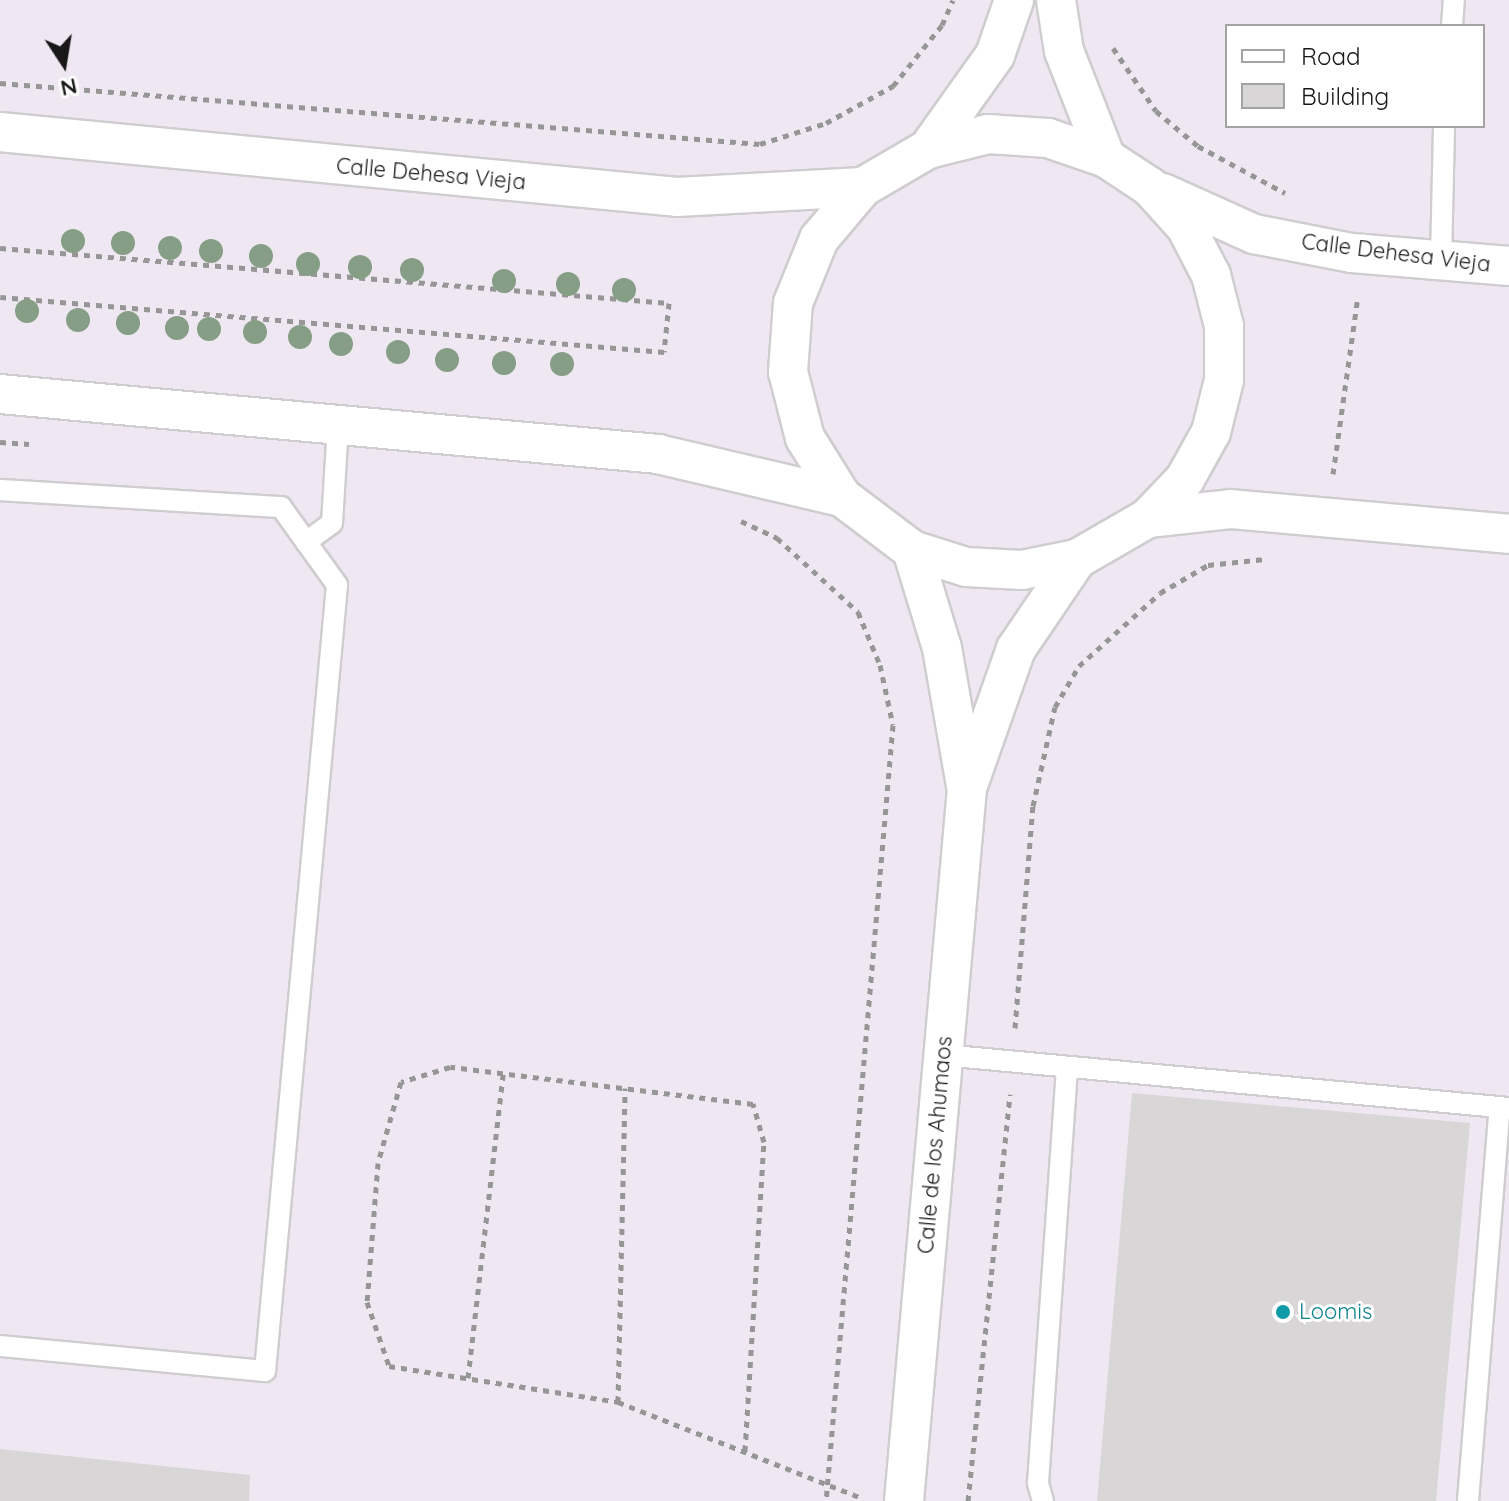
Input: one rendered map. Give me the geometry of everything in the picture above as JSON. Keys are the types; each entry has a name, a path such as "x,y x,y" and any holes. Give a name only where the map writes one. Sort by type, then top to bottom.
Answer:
{"street":[{"path":"928,149 995,55 1014,0"},
{"path":"1056,0 1064,51 1106,158"},
{"name":"Calle Dehesa Vieja","path":"0,132 677,197 863,187"},
{"path":"988,134 1048,138 1106,158 1150,187 1186,227 1211,275 1224,326 1224,380 1204,444 1185,479 1148,518 1077,559 1022,570 966,567 912,550 842,497 805,438 788,372 792,317 819,239 863,187 928,149 988,134"},
{"name":"Calle Dehesa Vieja","path":"1150,187 1254,234 1352,253 1509,266"},
{"path":"0,394 658,454 842,497"},
{"path":"1148,518 1231,509 1509,534"},
{"name":"Calle de los Ahumaos","path":"912,550 942,648 967,788"},
{"name":"Calle de los Ahumaos","path":"904,1501 967,788 1016,649 1077,559"}],"lane":[{"path":"1452,24 1454,0"},
{"path":"1441,260 1444,128"},
{"path":"306,542 332,523 338,425"},
{"path":"0,490 281,507 337,585 265,1371 1,1346"},
{"path":"943,1055 1067,1071 1504,1107 1468,1501"},
{"path":"1043,1501 1038,1483 1067,1071"}],"path":[{"path":"0,83 760,144 826,123 893,86 942,25 953,0"},
{"path":"1105,34 1156,111 1198,146 1290,195"},
{"path":"0,248 669,303 664,352 0,297"},
{"path":"1333,474 1358,296"},
{"path":"726,513 777,538 858,612 880,665 893,725 826,1501"},
{"path":"968,1501 1013,1065 1033,806 1055,707 1079,666 1160,593 1208,565 1271,559"},
{"path":"745,1451 764,1142 753,1104 450,1067 401,1082 378,1163 367,1302 389,1366 618,1402 870,1501"},
{"path":"468,1378 503,1074"},
{"path":"618,1402 625,1088"}],"shaded area":[{"path":"0,0 1509,0 1509,1501 0,1501"}],"building":[{"name":"Loomis","path":"1132,1093 1470,1123 1436,1501 1097,1501"},
{"path":"0,1449 250,1475 249,1501 0,1501"}],"place":[{"name":"Loomis","path":"1283,1312"}]}
